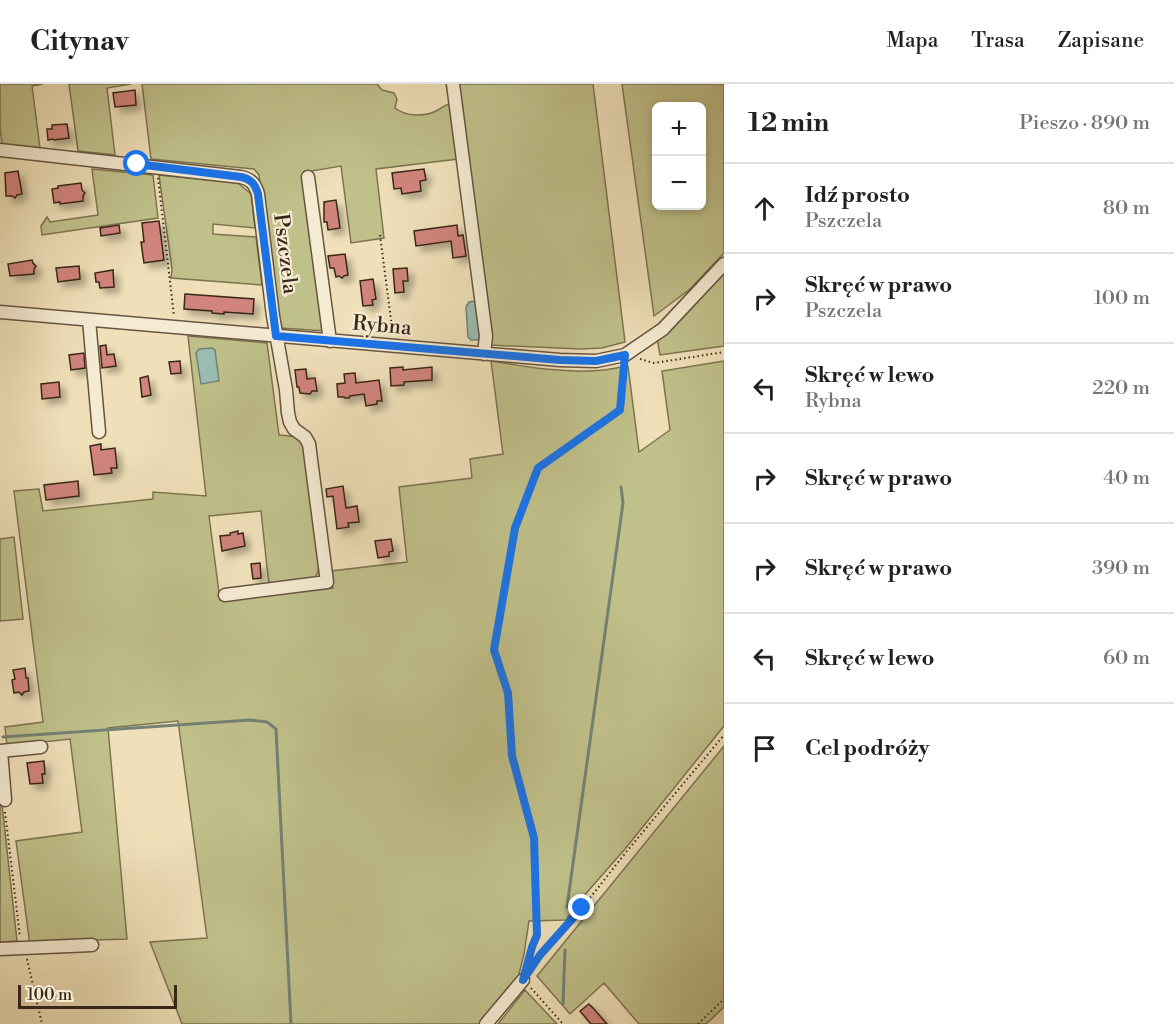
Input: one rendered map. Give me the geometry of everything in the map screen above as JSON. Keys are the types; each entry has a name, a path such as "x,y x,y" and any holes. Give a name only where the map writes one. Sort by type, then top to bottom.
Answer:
{"street":[{"path":"453,84 486,336 484,354"},
{"name":"Pszczela","path":"0,150 241,177 251,181 256,186 258,194 276,336"},
{"path":"308,177 330,341"},
{"name":"Rybna","path":"0,312 484,354 596,361 625,355 663,329 724,264"},
{"path":"89,320 99,432"},
{"path":"225,595 327,582 309,444 290,422 276,336"},
{"path":"5,800 0,751 41,747"},
{"path":"0,949 92,945"},
{"path":"486,1024 523,980"}],"path":[{"path":"156,167 175,327"},
{"path":"380,235 394,346"},
{"path":"523,980 537,935 534,838 512,756 508,693 494,650 515,528 538,468 620,410 625,355 654,363 724,352"},
{"path":"523,980 540,955 582,908 724,735"},
{"path":"5,800 4,808 21,949 27,960 42,1024"},
{"path":"523,980 563,1024"},
{"path":"698,1024 724,999"}],"green space":[{"path":"0,84 43,84 32,86 40,148 2,145"},
{"path":"69,84 131,84 107,88 115,155 78,151"},
{"path":"142,84 377,84 382,90 394,93 397,99 395,108 405,113 428,114 451,104 458,159 376,169 384,238 351,243 341,166 305,172 326,331 280,328 259,175 254,169 151,159"},
{"path":"458,84 593,84 625,342 602,348 580,349 490,345"},
{"path":"622,84 724,84 724,253 689,290 654,316"},
{"path":"92,169 153,175 158,218 42,235 41,226 47,217 50,222 98,215"},
{"path":"159,175 238,183 251,194 255,228 213,224 213,234 256,237 262,285 171,278 172,269"},
{"path":"724,273 724,346 660,355 657,338 683,317"},
{"path":"188,336 267,343 279,435 300,437 304,442 319,565 313,581 269,586 261,511 209,516 220,600 333,588 331,571 407,562 399,487 472,478 470,459 503,454 491,361 533,368 576,371 628,366 639,452 670,430 662,371 724,361 724,726 625,849 575,906 566,920 529,921 518,978 479,1024 182,1024 150,942 207,938 178,721 108,728 127,939 30,945 16,841 82,832 70,739 7,746 5,727 43,722 14,491 39,489 43,511 153,499 153,492 206,496"},
{"path":"14,537 23,619 0,621 0,539"},
{"path":"724,746 724,1007 706,1024 639,1024 604,983 570,1014 537,976"},
{"path":"0,786 17,941 0,942"},
{"path":"525,990 557,1024 498,1024"}],"water":[{"path":"469,302 476,302 480,337 477,340 471,340 468,337 466,307"},
{"path":"212,348 215,350 219,381 201,384 196,353 199,349"}],"building":[{"path":"135,90 136,105 115,107 113,93"},
{"path":"67,124 69,138 48,140 47,129 52,129 52,125"},
{"path":"424,169 426,180 420,181 421,191 402,194 401,188 394,189 392,173"},
{"path":"18,171 22,194 15,198 6,196 5,173"},
{"path":"81,183 85,193 83,201 54,203 52,189"},
{"path":"336,200 340,228 328,230 327,222 324,222 324,202"},
{"path":"159,221 164,260 144,263 141,242 144,242 142,223"},
{"path":"119,225 120,233 101,236 100,228"},
{"path":"457,225 458,236 463,235 466,256 453,258 451,241 416,246 414,231"},
{"path":"345,254 348,275 342,278 336,277 334,268 330,268 328,256"},
{"path":"32,260 36,266 34,274 10,276 8,264"},
{"path":"79,266 80,279 58,282 56,268"},
{"path":"407,268 408,281 403,281 404,292 395,293 393,269"},
{"path":"113,270 114,287 100,288 99,282 96,282 95,273"},
{"path":"373,279 376,299 372,300 373,305 363,306 360,281"},
{"path":"185,294 254,299 253,314 224,312 224,314 184,309"},
{"path":"106,345 107,355 114,354 116,366 102,368 100,346"},
{"path":"84,353 85,368 71,370 69,355"},
{"path":"180,361 181,373 171,374 169,362"},
{"path":"403,367 403,370 432,367 432,380 404,382 404,385 391,386 390,368"},
{"path":"306,369 307,379 315,378 317,391 312,391 310,394 300,393 297,387 295,370"},
{"path":"355,373 356,383 379,380 382,401 366,406 364,394 349,398 338,397 337,384 345,383 344,374"},
{"path":"148,376 151,395 142,397 140,378"},
{"path":"59,382 60,397 42,399 41,384"},
{"path":"101,444 101,450 115,448 117,468 111,468 112,473 94,475 90,446"},
{"path":"78,481 79,496 46,500 44,485"},
{"path":"343,486 346,508 357,506 359,522 348,523 349,527 337,529 333,496 327,497 326,489"},
{"path":"238,531 238,534 243,533 245,546 222,551 220,536"},
{"path":"391,539 393,551 389,552 389,556 378,558 375,541"},
{"path":"260,563 261,578 253,579 251,564"},
{"path":"25,668 29,691 22,695 19,692 14,693 13,670"},
{"path":"44,761 43,783 30,784 27,763"},
{"path":"589,1004 607,1024 591,1024 580,1011"}],"waterway":[{"path":"567,907 623,503 621,487"},
{"path":"3,737 250,720 267,722 276,729 291,1024"},
{"path":"563,1004 565,950"}],"route":[{"path":"137,164 241,177 256,186 276,336 560,360 596,361 625,355 620,410 538,468 515,528 494,650 508,693 512,756 534,838 537,935 523,980 540,955 582,908"}]}
